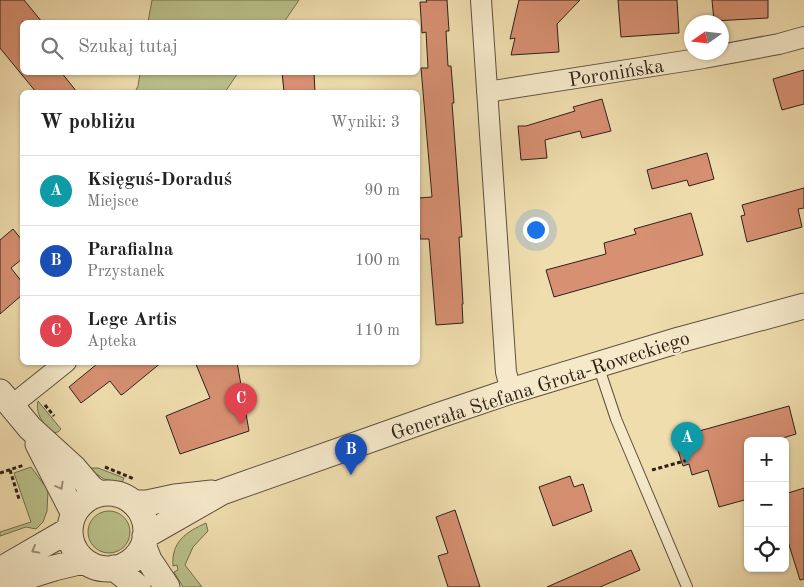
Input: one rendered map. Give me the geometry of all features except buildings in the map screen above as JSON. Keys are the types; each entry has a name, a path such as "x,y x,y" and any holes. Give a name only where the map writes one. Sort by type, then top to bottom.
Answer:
{"street":[{"path":"481,0 506,372 511,391"},
{"name":"Poronińska","path":"487,92 704,58 779,44 804,37"},
{"name":"Generała Stefana Grota-Roweckiego","path":"138,492 147,503 175,497 222,492 511,391 679,340 804,306"},
{"path":"61,365 6,399 30,428 74,468 98,494"},
{"path":"30,428 71,522 72,547 83,561 93,567 103,569 127,564 138,555 145,541"},
{"path":"0,570 71,522 82,502 98,494 114,493 122,495 138,492 141,511 145,521 145,541 149,560 167,587"},
{"name":"Generała Stefana Grota-Roweckiego","path":"145,541 222,492"},
{"path":"0,585 83,561"},
{"path":"114,568 138,587"}],"lane":[{"path":"598,365 616,419 687,587"}],"path":[{"path":"651,470 688,460"},
{"path":"0,474 26,464"},
{"path":"99,464 138,492"},
{"path":"10,470 19,499"}],"green space":[{"path":"152,0 299,0 285,20 148,20"},
{"path":"140,75 237,75 226,90 136,90"},
{"path":"38,401 61,429 58,432 53,433 41,419 37,406"},
{"path":"31,467 48,490 47,511 43,522 36,529 26,527 0,536 0,532 31,522 14,473"},
{"path":"87,468 98,468 124,478 122,483 104,479"},
{"path":"105,511 113,511 124,517 130,532 124,547 113,553 105,553 94,547 88,536 88,528 94,517"},
{"path":"206,523 208,531 193,547 185,565 202,587 183,587 174,572 178,570 177,565 173,566 174,550 186,534"}],"place":[{"name":"Lege Artis","path":"241,424"},
{"name":"Księguś-Doraduś","path":"687,463"},
{"name":"Parafialna","path":"351,475"}]}
